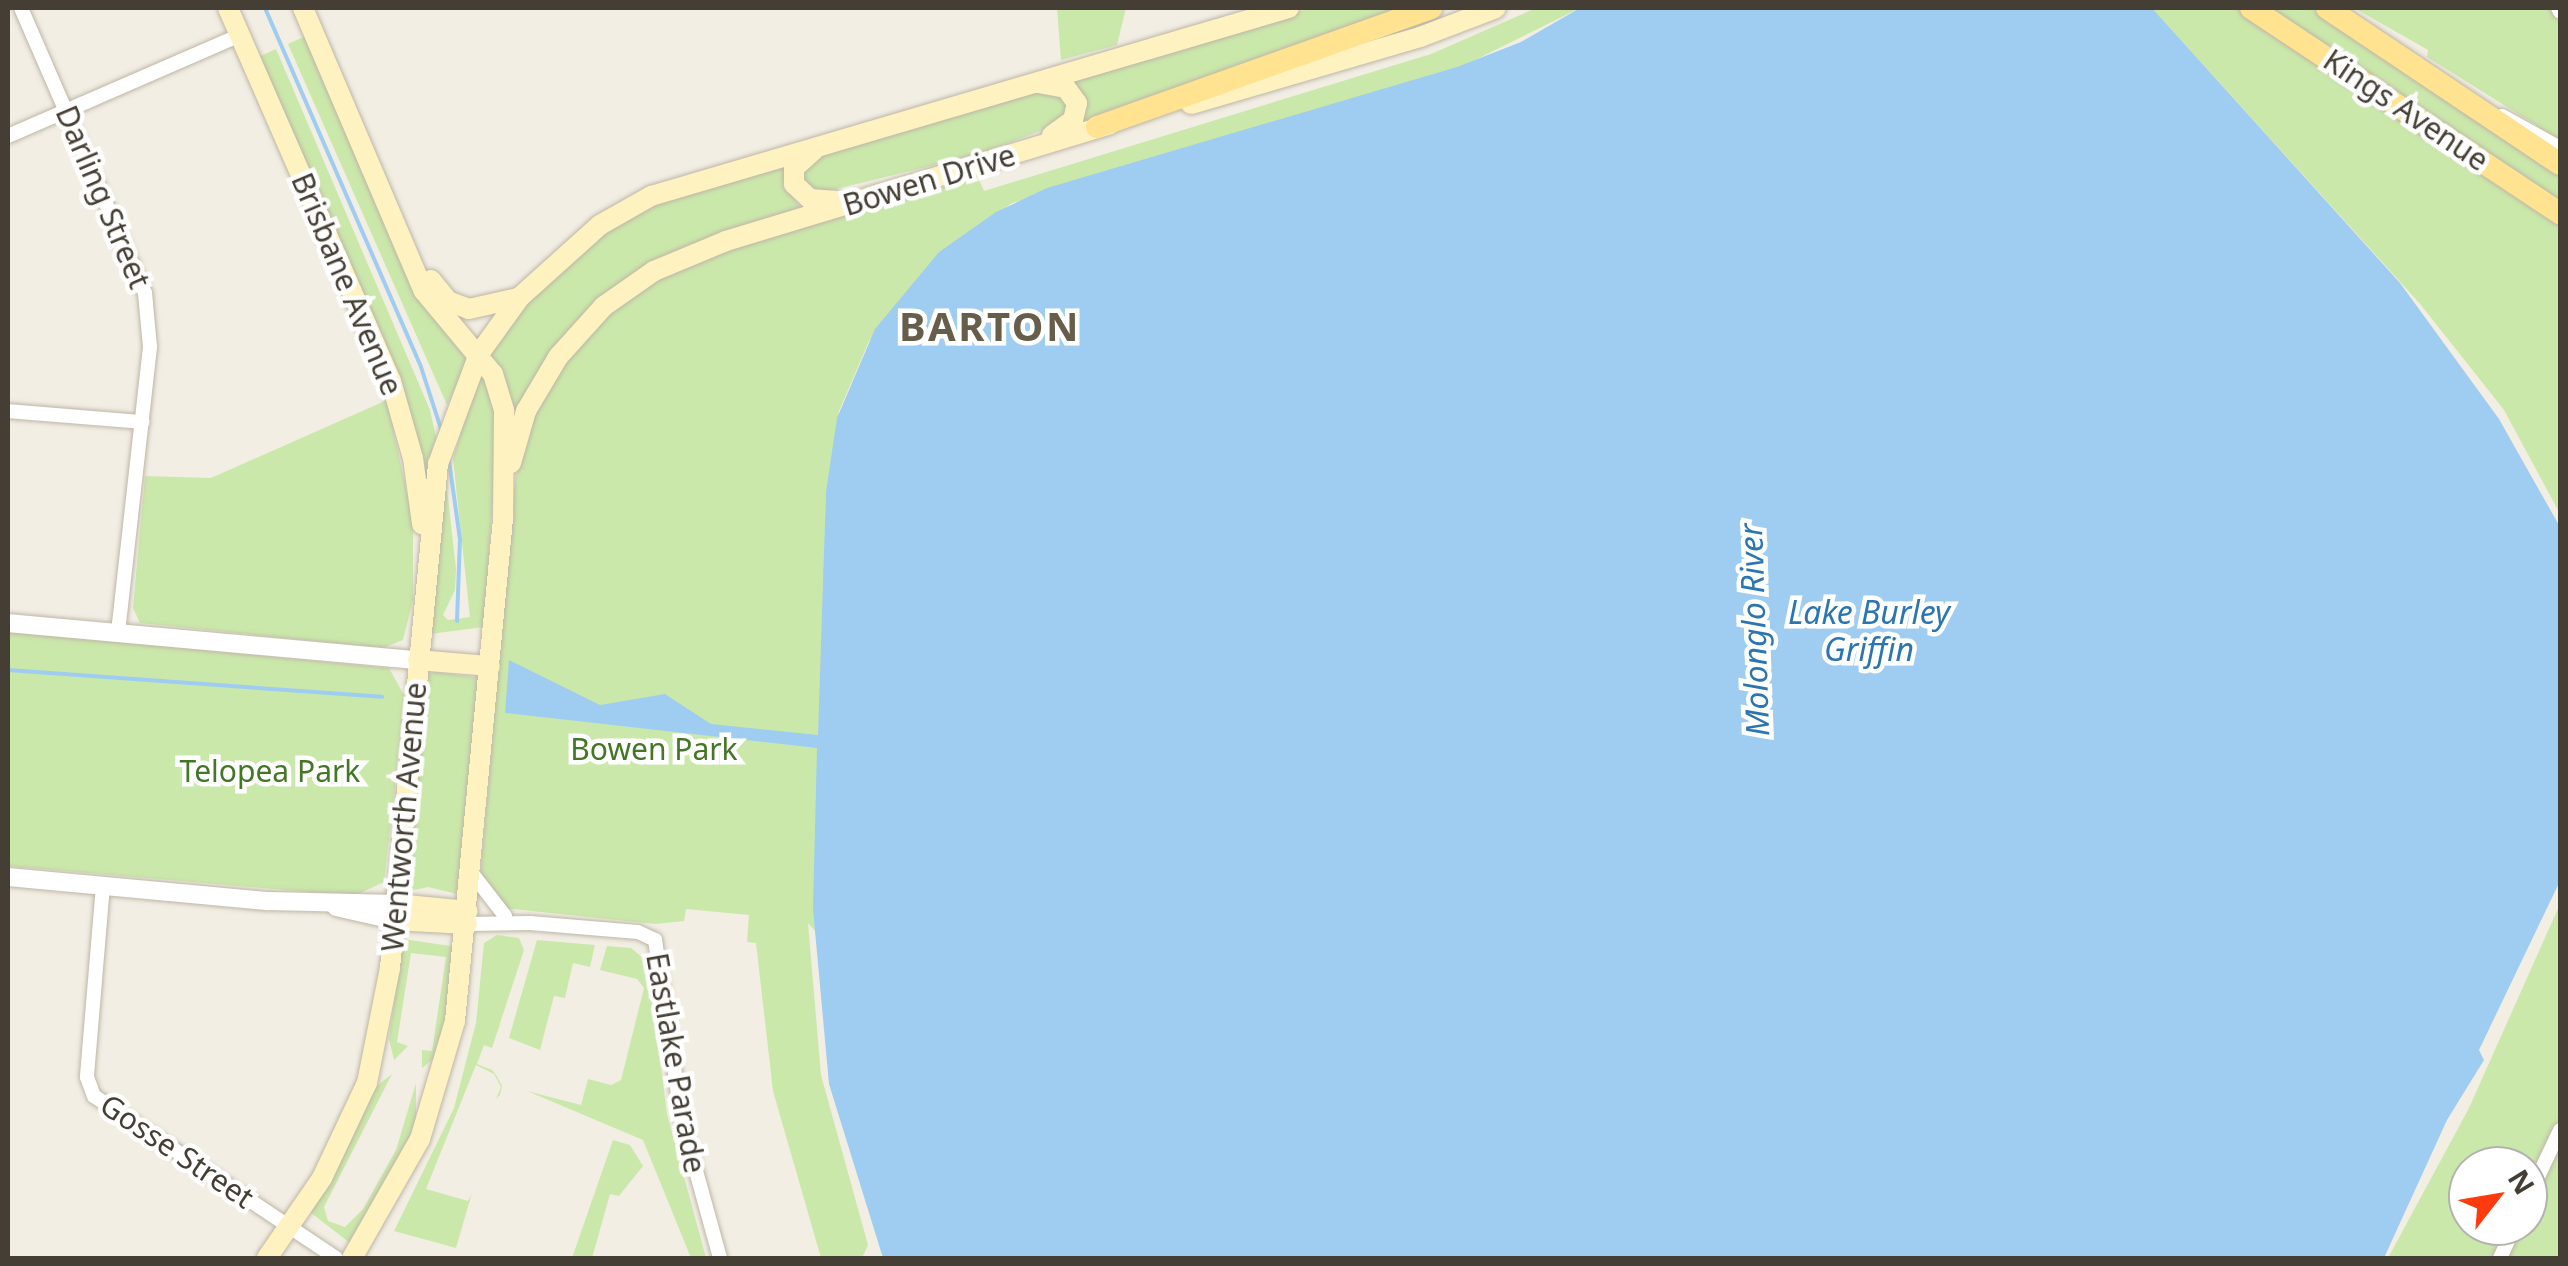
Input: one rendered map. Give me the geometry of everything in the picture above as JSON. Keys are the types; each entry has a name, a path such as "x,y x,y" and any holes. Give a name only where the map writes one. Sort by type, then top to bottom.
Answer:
{"main road":[{"name":"Brisbane Avenue","path":"228,8 391,381 413,458 427,571"},
{"path":"304,8 434,308 479,354 502,399 503,519 455,1021 436,1096 401,1179 352,1258"},
{"path":"479,354 520,297 600,225 651,196 1289,8"},
{"path":"1097,127 1430,8"},
{"name":"Bowen Drive","path":"503,519 514,451 530,404 564,350 604,306 682,258 1097,127 1405,42 1496,8"},
{"name":"Kings Avenue","path":"2251,8 2560,213"},
{"name":"Kings Avenue","path":"2327,8 2560,164"},
{"path":"1025,151 1068,125 1077,110 1066,88 1032,83"},
{"path":"826,142 796,166 794,184 810,200 854,202"},
{"path":"412,254 457,306 489,308 520,297"},
{"name":"Wentworth Avenue","path":"268,1258 322,1178 367,1083 383,1019 440,457 452,414 479,354"},
{"path":"418,660 490,666"},
{"name":"Eastlake Parade","path":"395,912 467,918"}],"street":[{"name":"Darling Street","path":"21,8 146,293 150,347 118,633"},
{"path":"8,136 240,35"},
{"path":"2478,109 2514,120 2560,148"},
{"path":"8,410 143,422"},
{"path":"8,623 418,660"},
{"name":"Eastlake Parade","path":"471,872 485,898 505,916 520,922"},
{"path":"359,902 399,873"},
{"path":"8,876 395,912"},
{"name":"Gosse Street","path":"103,886 90,1088 104,1106 336,1258"},
{"path":"331,906 359,902 395,912"},
{"name":"Eastlake Parade","path":"467,918 505,916"},
{"name":"Eastlake Parade","path":"467,918 638,932 657,943 682,1120 720,1258"},
{"path":"2548,1156 2560,1130"}],"green space":[{"path":"1057,8 1126,8 1117,45 1061,60"},
{"path":"1311,8 1405,8 1080,125 1082,94 1071,77"},
{"name":"Bowen Park","path":"1536,8 1580,8 1465,65 1012,203 939,252 869,341 839,411 826,491 815,931 808,923 821,1075 868,1245 862,1258 821,1258 773,1091 756,943 747,942 749,915 686,909 684,921 655,924 503,908 480,880 515,483 524,436 551,380 597,323 653,280 713,254 978,177 984,191 1431,54"},
{"path":"2152,8 2238,8 2560,222 2560,514 2504,410 2421,305"},
{"path":"2266,8 2316,8 2454,99 2560,170 2560,203"},
{"path":"2354,8 2560,8 2560,140 2427,57 2428,50"},
{"path":"306,36 421,296 472,351 447,405 288,44"},
{"path":"276,49 430,410 436,437 425,477 256,58"},
{"path":"1055,89 1070,100 1063,122 979,154 812,195 798,180 810,160 968,108"},
{"path":"786,166 783,185 800,207 628,279 512,428 486,352 558,264 641,208"},
{"path":"481,365 498,422 484,627 430,634 445,471 456,569 455,590 443,615 448,620 470,617 453,459"},
{"path":"387,400 413,521 413,600 403,640 383,648 140,623 133,608 145,476 211,478"},
{"name":"Telopea Park","path":"8,631 389,668 405,697 384,882 354,896 8,866"},
{"path":"435,672 480,678 457,894 428,887 410,891 427,676"},
{"path":"2560,904 2560,1258 2388,1258 2448,1147 2448,1246 2548,1246 2548,1146 2448,1146"},
{"path":"497,935 519,938 524,950 492,1048 484,1045 477,1064 496,1075 502,1086 500,1095 496,1099 501,1087 494,1074 476,1065 426,1189 468,1201 472,1193 456,1248 394,1231 454,1108 476,1023 484,943"},
{"path":"403,939 457,947 449,1018 436,1057 422,1068 422,1050 432,1051 446,957 411,953 397,1042 408,1046 394,1060 389,1039"},
{"path":"537,940 595,945 590,967 573,963 565,998 554,996 540,1050 509,1038"},
{"path":"607,946 631,948 648,962 667,1114 706,1258 691,1258 643,1140 527,1091 581,1105 588,1079 611,1085 621,1080 644,988 637,979 600,970"},
{"path":"392,1074 324,1207 328,1221 345,1227 363,1209 396,1150 416,1083 416,1130 350,1243 310,1212 374,1088"},
{"path":"613,1140 630,1145 643,1166 619,1196 610,1194 592,1258 572,1258"}],"water":[{"name":"Lake Burley Griffin","path":"1580,8 2152,8 2400,283 2499,419 2560,527 2560,881 2479,1050 2484,1060 2447,1120 2384,1258 883,1258 829,1084 813,909 817,748 505,713 509,660 600,705 665,694 711,724 818,735 826,491 837,418 875,329 939,252 996,212 1047,188 1457,67 1521,42"}],"waterway":[{"path":"265,8 421,367 442,432"},
{"path":"449,461 460,539 457,621"},
{"path":"8,670 382,697"}],"district":[{"name":"BARTON","path":"990,326"}],"water label":[{"name":"Molonglo River","path":"1754,630"}]}
